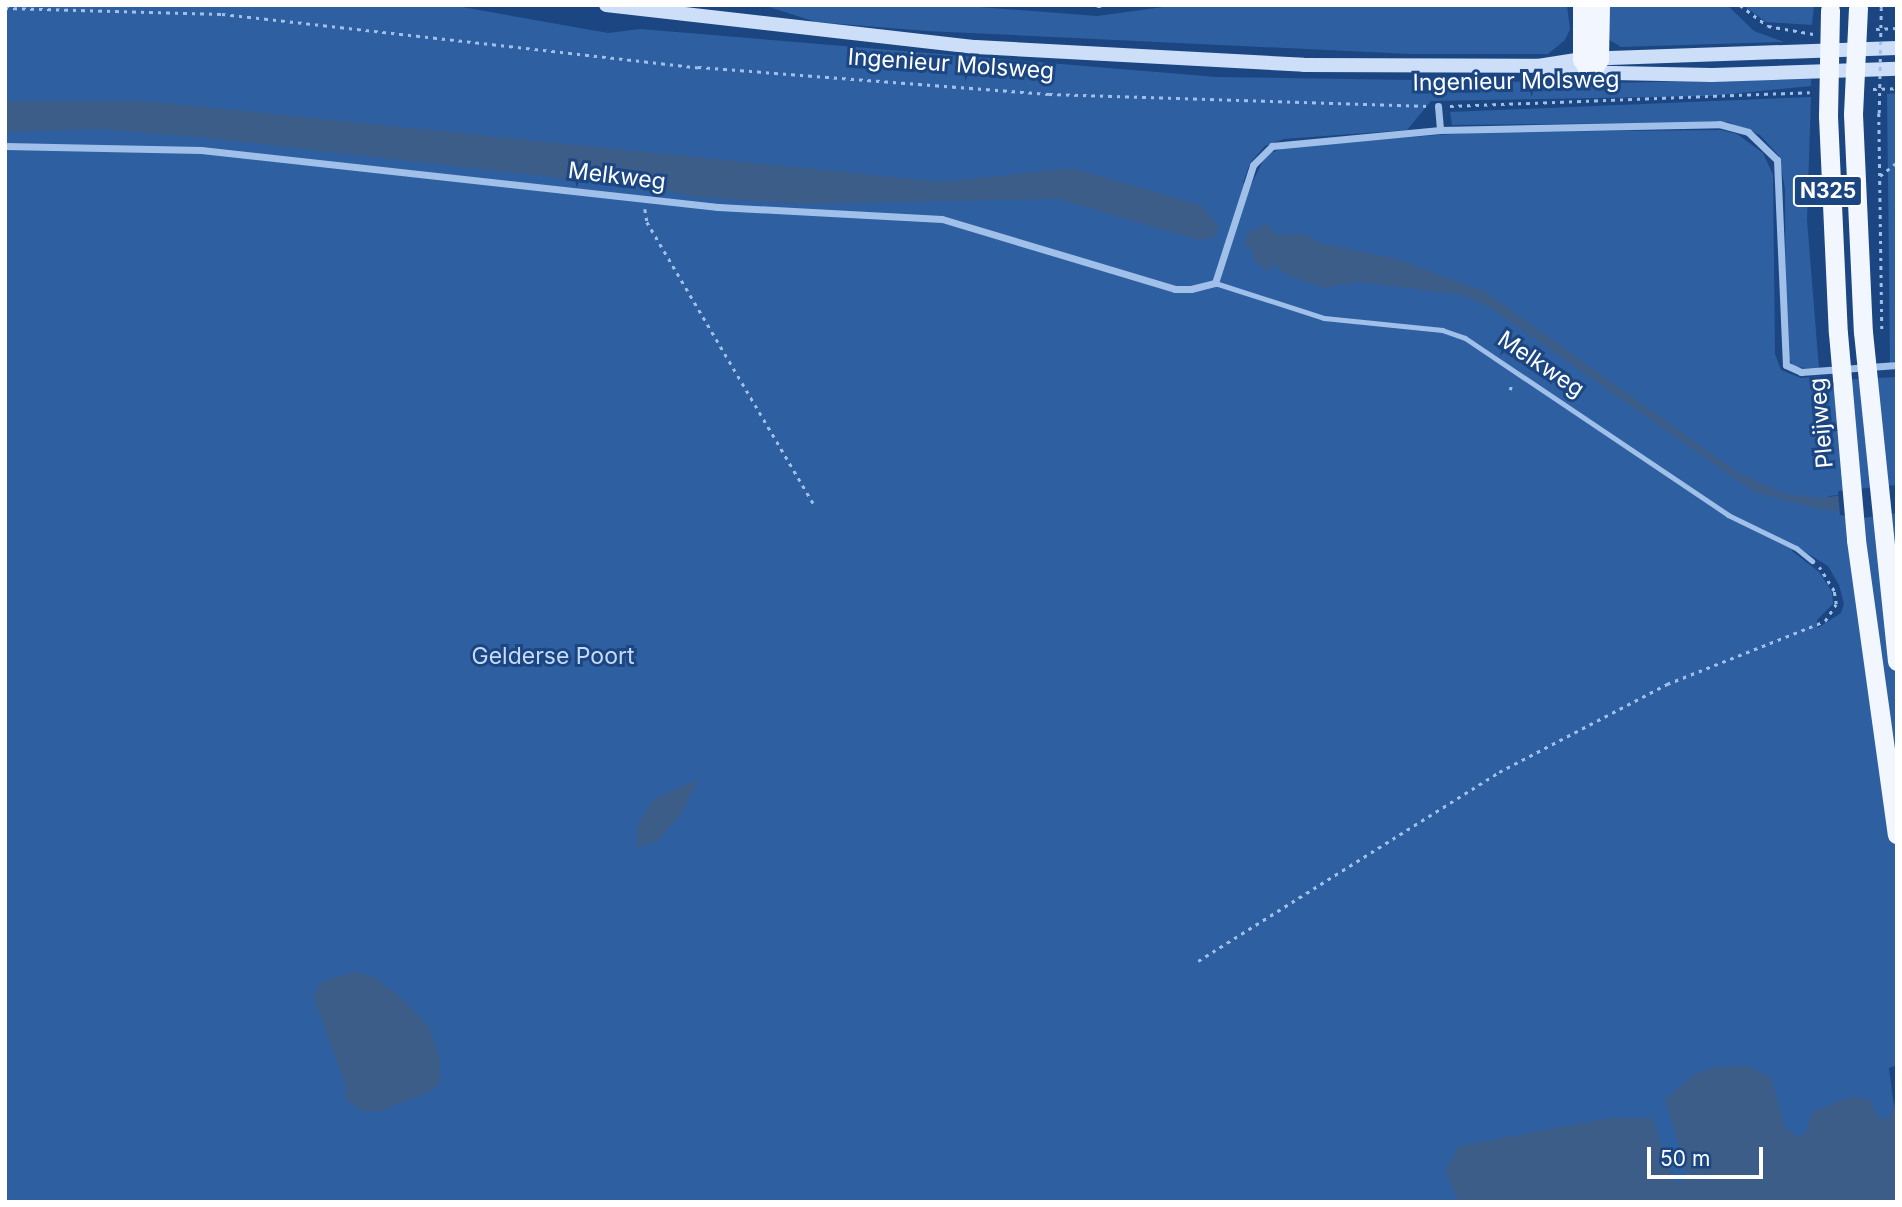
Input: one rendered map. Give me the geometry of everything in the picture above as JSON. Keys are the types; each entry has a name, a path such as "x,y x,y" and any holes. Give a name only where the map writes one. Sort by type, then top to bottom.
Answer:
{"highway":[{"path":"1582,5 1590,64"},
{"path":"1590,64 1600,5"},
{"name":"Pleijweg","path":"1830,7 1828,116 1838,333 1858,553 1897,834"},
{"name":"N325","path":"1858,7 1853,114 1897,661"}],"main road":[{"name":"Ingenieur Molsweg","path":"606,5 821,32 1131,57 1304,65 1538,66 1897,48"},
{"name":"Ingenieur Molsweg","path":"1590,64 1773,74 1897,69"}],"street":[{"path":"1438,106 1440,130"},
{"path":"1215,283 1261,153 1289,142 1440,130 1711,124 1748,132 1772,152 1780,175 1786,365 1801,372 1897,365"},
{"name":"Melkweg","path":"5,146 201,149 643,199 820,215 942,219 1175,289 1215,283"}],"lane":[{"name":"Melkweg","path":"1215,283 1324,318 1442,330 1474,342 1728,514 1796,548 1812,561"}],"path":[{"path":"1872,331 1880,176 1881,7"},
{"name":"Ingenieur Molsweg","path":"5,8 222,13 685,66 1037,93 1438,106 1562,105 1822,92"},
{"path":"1872,89 1897,88"},
{"path":"1880,176 1897,163"},
{"path":"643,199 647,222 814,504"},
{"path":"1198,961 1499,772 1667,684 1825,621 1836,604 1834,591 1812,561"}],"green space":[{"name":"Gelderse Poort","path":"5,5 451,5 608,33 640,29 1217,77 1607,83 1811,79 1811,86 1711,96 1431,101 1407,130 1284,139 1265,146 1250,163 1243,183 1251,185 1266,155 1288,146 1480,132 1721,130 1737,134 1763,153 1773,175 1775,354 1781,370 1801,378 1820,376 1820,381 1897,377 1897,489 1829,496 1818,509 1897,509 1897,1065 1889,1068 1896,1122 1634,1202 5,1202","holes":["1794,545 1828,566 1839,585 1844,604 1841,613 1818,628 1817,620 1833,604 1832,592 1819,572 1792,551"]},
{"path":"763,5 954,5 1097,16 1178,5 1567,5 1570,29 1565,40 1548,54 1410,54 927,31 816,22"},
{"path":"1602,5 1727,5 1754,31 1784,42 1621,47 1605,37"},
{"path":"1743,5 1814,5 1812,25 1766,22"},
{"path":"1897,93 1897,360 1890,363 1887,94"},
{"path":"1811,97 1807,220 1819,369 1795,367 1786,356 1785,189 1779,156 1760,135 1728,122 1452,125 1450,112"}],"shaded area":[{"path":"5,101 145,101 942,182 1071,168 1201,205 1219,226 1215,237 1199,240 1058,199 802,204 695,197 658,189 208,138 99,129 5,132"},
{"path":"1264,221 1278,235 1305,234 1320,243 1393,258 1484,291 1737,472 1786,494 1820,498 1860,493 1862,514 1818,509 1754,492 1491,308 1462,295 1359,282 1324,288 1289,276 1270,263 1271,273 1253,260 1254,252 1244,244 1248,232 1261,228"},
{"path":"699,779 680,816 657,841 637,848 638,824 654,799"},
{"path":"355,972 374,976 404,1000 429,1027 440,1058 440,1083 431,1091 378,1112 362,1111 346,1100 345,1083 314,998 318,986 326,980"},
{"path":"1748,1066 1771,1078 1785,1127 1798,1137 1806,1132 1812,1112 1850,1097 1870,1099 1878,1118 1888,1119 1894,1108 1897,1080 1897,1202 1459,1202 1445,1171 1459,1146 1610,1118 1652,1118 1674,1180 1680,1183 1688,1176 1665,1099 1693,1075 1715,1067"}],"pier":[{"path":"1897,485 1897,513 1862,518 1840,515 1838,491"}]}
